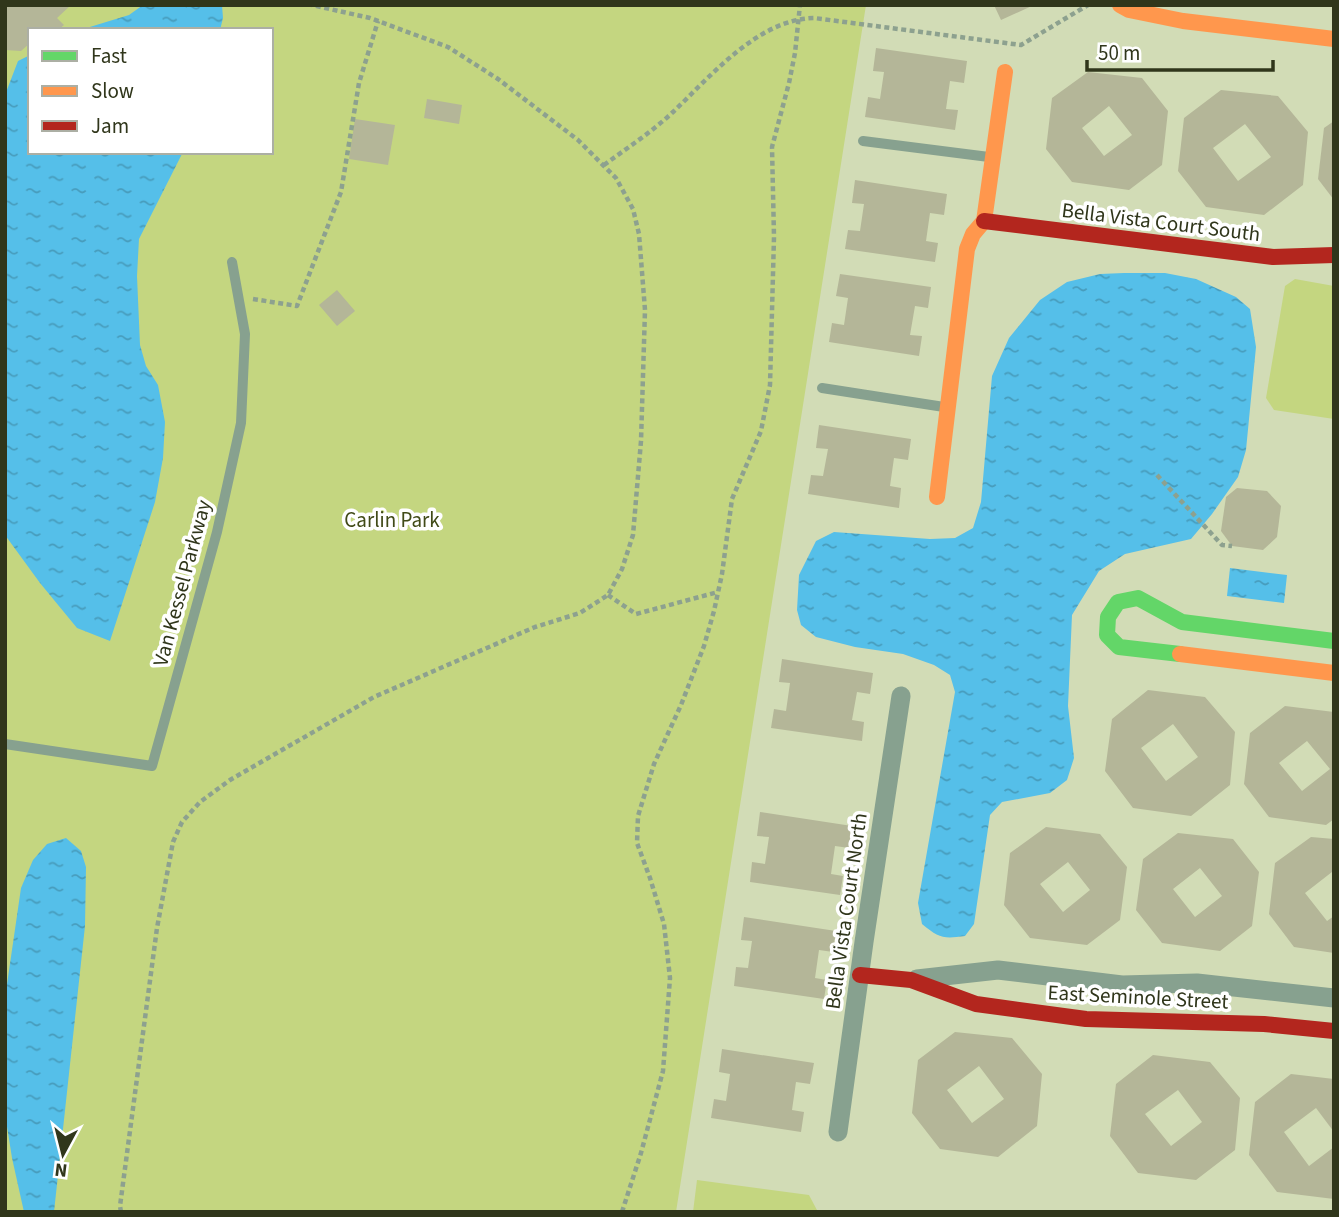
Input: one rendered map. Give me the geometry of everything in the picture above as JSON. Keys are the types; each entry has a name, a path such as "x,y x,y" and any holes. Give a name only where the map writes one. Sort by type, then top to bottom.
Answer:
{"street":[{"path":"1120,5 1129,10 1183,21 1334,38"},
{"path":"937,497 967,249 973,234 984,221 1005,72"},
{"name":"Bella Vista Court South","path":"984,221 1273,257 1334,255"},
{"path":"1334,641 1182,622 1138,598 1118,602 1108,617 1107,635 1119,648 1334,673"},
{"path":"1251,663 1255,631"},
{"name":"Bella Vista Court North","path":"838,1132 901,696"},
{"path":"911,980 998,970 1122,985 1197,983 1334,998"},
{"name":"East Seminole Street","path":"860,975 911,980 976,1004 1086,1019 1264,1024 1334,1031"}],"lane":[{"path":"863,141 993,158"},
{"name":"Van Kessel Parkway","path":"5,744 152,766 217,532 242,423 245,334 232,262"},
{"path":"822,388 948,407"}],"path":[{"path":"121,1212 157,928 173,842 182,822 200,802 230,780 374,697 535,627 580,613 608,595 622,569 633,536 645,310 639,234 633,209 616,178 578,139 498,79 448,47 378,22 312,5"},
{"path":"622,1212 663,1070 670,978 664,924 636,844 638,816 654,764 704,646 718,592 732,499 761,431 770,385 774,237 772,147 795,53 800,5"},
{"path":"604,165 671,114 737,51 775,28 799,18 1021,45 1088,5"},
{"path":"238,297 297,306 341,192 359,83 378,22"},
{"path":"1157,475 1222,545 1232,546"},
{"path":"608,595 636,614 718,592"}],"green space":[{"name":"Carlin Park","path":"5,5 866,5 676,1212 5,1212"},
{"path":"1295,279 1334,286 1334,419 1274,410 1266,398 1285,286"},
{"path":"697,1180 809,1195 818,1212 693,1212"}],"water":[{"path":"143,5 222,5 223,18 220,28 87,28 129,15"},
{"path":"28,56 28,154 182,154 139,239 137,276 140,345 146,366 158,385 165,422 163,458 155,502 110,641 77,628 5,535 5,95 18,61"},
{"path":"1165,273 1196,279 1236,297 1250,309 1256,347 1246,450 1238,477 1191,539 1125,554 1099,571 1072,615 1068,706 1074,758 1067,780 1050,793 1002,802 990,815 974,924 965,936 942,936 922,924 918,903 955,692 950,675 934,665 903,654 855,647 816,637 801,625 797,610 799,575 816,541 834,532 930,539 955,538 973,528 981,502 992,376 1009,338 1040,300 1067,282 1100,274"},
{"path":"1230,568 1287,575 1284,603 1227,596"},
{"path":"66,838 81,851 86,867 85,926 54,1212 24,1212 5,1114 5,998 21,888 33,860 47,844"}],"building":[{"path":"5,5 71,5 57,18 64,25 60,28 28,28 28,45 21,51 5,50"},
{"path":"994,5 1034,5 1001,20"},
{"path":"876,48 967,61 964,83 950,81 946,109 958,110 955,130 865,117 868,97 880,99 884,72 873,71"},
{"path":"1088,72 1142,78 1168,111 1162,165 1129,190 1072,182 1046,149 1052,98","holes":["1109,106 1132,135 1104,156 1082,128"]},
{"path":"1221,90 1278,96 1308,132 1303,185 1264,215 1206,207 1178,171 1184,118","holes":["1245,124 1271,157 1238,181 1213,148"]},
{"path":"427,99 462,105 459,124 424,118"},
{"path":"355,119 395,125 388,165 349,159"},
{"path":"1334,121 1334,200 1318,179 1324,128"},
{"path":"855,180 947,194 944,215 930,213 926,241 938,243 935,262 845,249 848,230 860,231 864,204 852,203"},
{"path":"840,274 931,287 928,308 915,306 910,335 922,336 919,356 829,342 832,323 844,325 848,298 836,296"},
{"path":"337,290 355,311 337,326 319,305"},
{"path":"819,425 911,439 908,460 894,458 890,486 901,488 899,508 808,494 811,475 823,476 828,449 816,448"},
{"path":"1237,488 1267,491 1281,506 1277,537 1263,550 1232,546 1221,531 1226,497"},
{"path":"782,659 873,673 870,694 857,692 852,720 864,722 862,741 771,728 774,709 786,711 790,683 779,682"},
{"path":"1148,690 1205,697 1235,732 1230,785 1191,816 1133,808 1105,771 1112,719","holes":["1173,724 1198,757 1166,781 1141,748"]},
{"path":"1285,706 1334,712 1334,819 1326,825 1269,817 1244,784 1250,733","holes":["1307,741 1330,769 1302,791 1279,763"]},
{"path":"760,812 852,826 849,848 835,846 831,874 843,876 840,895 750,882 752,862 765,864 769,837 757,836"},
{"path":"1046,827 1100,834 1127,867 1120,920 1087,945 1030,938 1004,905 1010,853","holes":["1068,862 1090,890 1063,912 1040,884"]},
{"path":"1178,833 1233,839 1259,872 1252,926 1220,951 1162,943 1136,910 1143,859","holes":["1200,868 1222,896 1195,917 1173,889"]},
{"path":"1311,837 1334,839 1334,874 1332,872 1305,893 1327,921 1334,916 1334,953 1294,947 1269,914 1275,863"},
{"path":"744,917 836,931 833,952 819,950 815,978 827,980 824,999 734,986 736,967 748,968 752,941 741,940"},
{"path":"955,1032 1012,1038 1042,1074 1037,1126 998,1157 940,1149 912,1113 918,1060","holes":["979,1066 1004,1099 972,1123 947,1090"]},
{"path":"722,1049 814,1063 810,1084 796,1082 792,1110 804,1112 801,1132 711,1118 714,1099 726,1101 730,1074 719,1072"},
{"path":"1153,1055 1210,1062 1240,1098 1235,1150 1196,1180 1138,1173 1110,1136 1116,1084","holes":["1178,1090 1202,1122 1171,1146 1145,1114"]},
{"path":"1291,1074 1334,1079 1334,1132 1316,1108 1284,1132 1309,1166 1334,1147 1334,1199 1277,1192 1249,1155 1255,1102"}],"traffic: fast":[{"path":"1180,654 1119,647 1107,635 1108,617 1118,602 1138,598 1182,622 1334,641"}],"traffic: slow":[{"path":"1120,5 1129,10 1183,21 1334,39"},
{"path":"937,497 967,249 973,234 984,221 1005,72"},
{"path":"1180,654 1334,673"}],"traffic: jam":[{"path":"984,221 1273,257 1334,255"},
{"path":"860,975 911,980 976,1004 1086,1019 1264,1024 1334,1031"}]}
